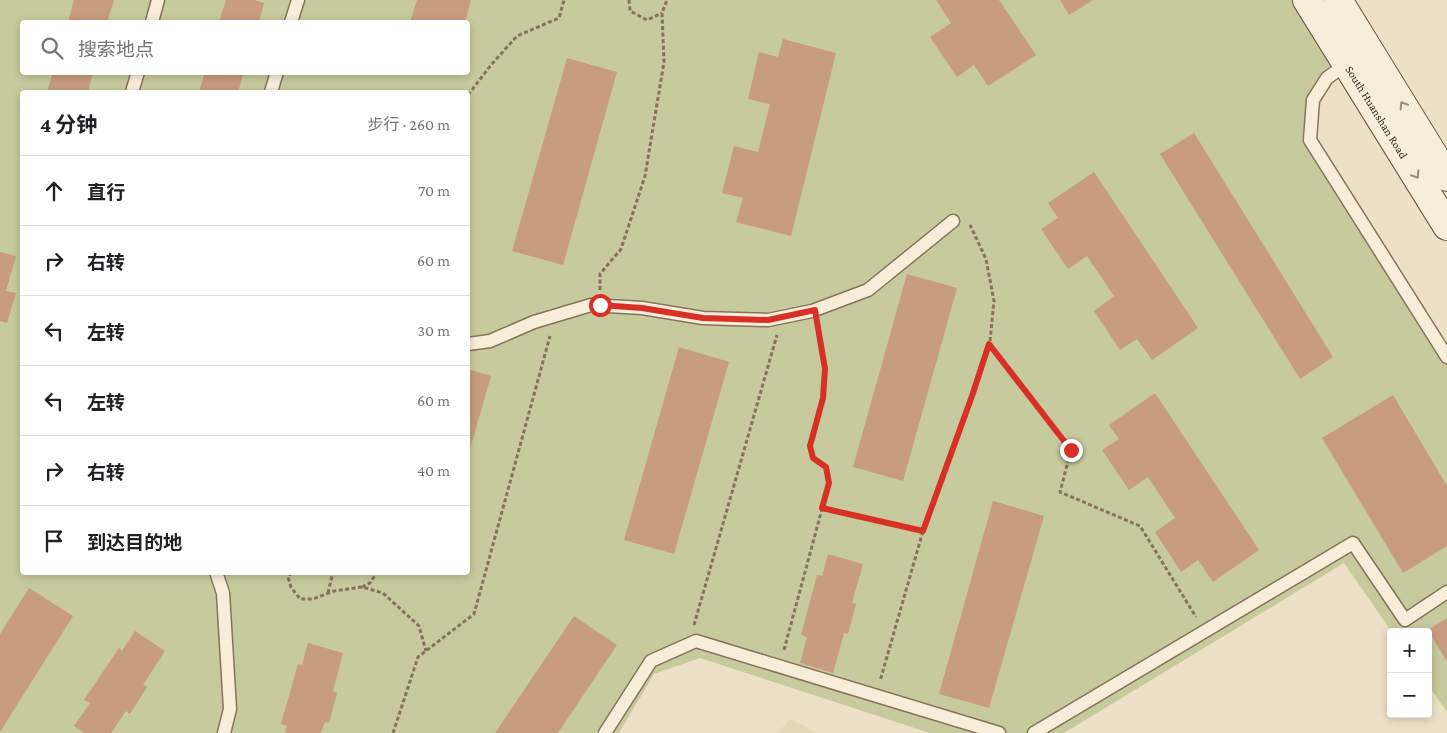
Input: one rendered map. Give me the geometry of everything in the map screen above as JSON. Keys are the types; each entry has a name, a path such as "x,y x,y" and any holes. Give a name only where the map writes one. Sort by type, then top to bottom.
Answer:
{"main road":[{"name":"South Huanshan Road","path":"1307,0 1447,226"},
{"name":"South Huanshan Road","path":"1338,0 1447,177"}],"lane":[{"path":"153,20 158,0"},
{"path":"293,20 298,0"},
{"path":"1346,62 1327,78 1313,100 1310,140 1447,357"},
{"path":"133,90 137,75"},
{"path":"272,90 276,75"},
{"path":"470,344 490,341 534,322 591,305 642,308 703,318 768,320 815,310 868,290 954,221"},
{"path":"1034,733 1353,543 1405,620 1447,592"},
{"path":"217,575 223,593 230,708 224,733"},
{"path":"605,733 651,661 696,641 999,733"}],"path":[{"path":"470,92 517,36 559,18 564,0"},
{"path":"629,0 630,11 647,20 662,12"},
{"path":"600,305 600,274 621,249 645,176 664,62 662,12 667,0"},
{"path":"875,695 923,531 989,344 994,302 986,259 969,222"},
{"path":"780,666 829,483 826,467 813,458 810,446 823,398 825,369 815,310"},
{"path":"393,733 418,657 474,614 555,316"},
{"path":"688,645 782,318"},
{"path":"989,344 1071,450 1060,492 1140,526 1204,631"},
{"path":"822,508 923,531"},
{"path":"289,575 291,587 300,598 313,599 334,591 362,587 370,583 375,575"},
{"path":"328,593 331,575"},
{"path":"362,587 383,593 419,626 426,651"}],"shaded area":[{"path":"790,719 818,733 778,733"}],"green space":[{"path":"0,0 1307,0 1346,62 1313,100 1310,141 1447,357 1447,712 1432,691 1432,628 1389,628 1344,563 1064,733 930,733 700,658 654,674 619,733 0,733"}],"building":[{"path":"74,0 114,0 108,20 69,20"},
{"path":"226,0 254,0 264,3 260,20 220,20"},
{"path":"417,0 471,0 466,20 411,20"},
{"path":"936,0 999,0 1036,55 988,86 974,65 957,77 930,37 951,23"},
{"path":"1060,0 1093,0 1069,15"},
{"path":"783,39 836,53 791,236 736,222 743,198 722,193 734,146 758,152 770,104 748,99 759,52 778,57"},
{"path":"567,58 617,72 563,265 512,251"},
{"path":"52,75 92,75 88,90 48,90"},
{"path":"204,75 243,75 239,90 200,90"},
{"path":"1194,133 1333,357 1300,379 1160,154"},
{"path":"1094,172 1198,328 1152,360 1137,339 1120,350 1094,311 1114,296 1087,256 1068,269 1041,229 1058,218 1048,203"},
{"path":"0,252 16,256 6,291 16,293 7,323 0,321"},
{"path":"907,274 957,288 903,481 853,467"},
{"path":"679,347 729,362 674,554 624,540"},
{"path":"470,370 491,376 470,449"},
{"path":"1155,393 1259,550 1213,582 1198,560 1181,572 1155,532 1175,518 1148,477 1129,490 1102,450 1119,439 1109,425"},
{"path":"1393,395 1447,486 1447,546 1403,573 1322,438"},
{"path":"993,501 1044,516 989,708 939,694"},
{"path":"828,554 863,564 852,603 856,604 848,634 844,633 833,673 800,663 807,637 801,635 817,575 822,576"},
{"path":"29,588 73,616 0,732 0,634"},
{"path":"574,616 617,645 558,733 495,733"},
{"path":"1447,618 1447,662 1432,637 1431,628"},
{"path":"135,631 165,651 143,685 147,687 130,714 126,711 111,733 84,733 74,726 90,703 84,700 119,648 122,651"},
{"path":"308,643 343,653 333,691 337,693 329,723 325,722 321,733 285,733 287,726 281,724 298,664 302,665"}],"route":[{"path":"600,305 642,308 703,318 768,320 815,310 825,369 823,398 810,446 813,458 826,467 829,483 822,508 923,531 989,344 1071,450"}]}
